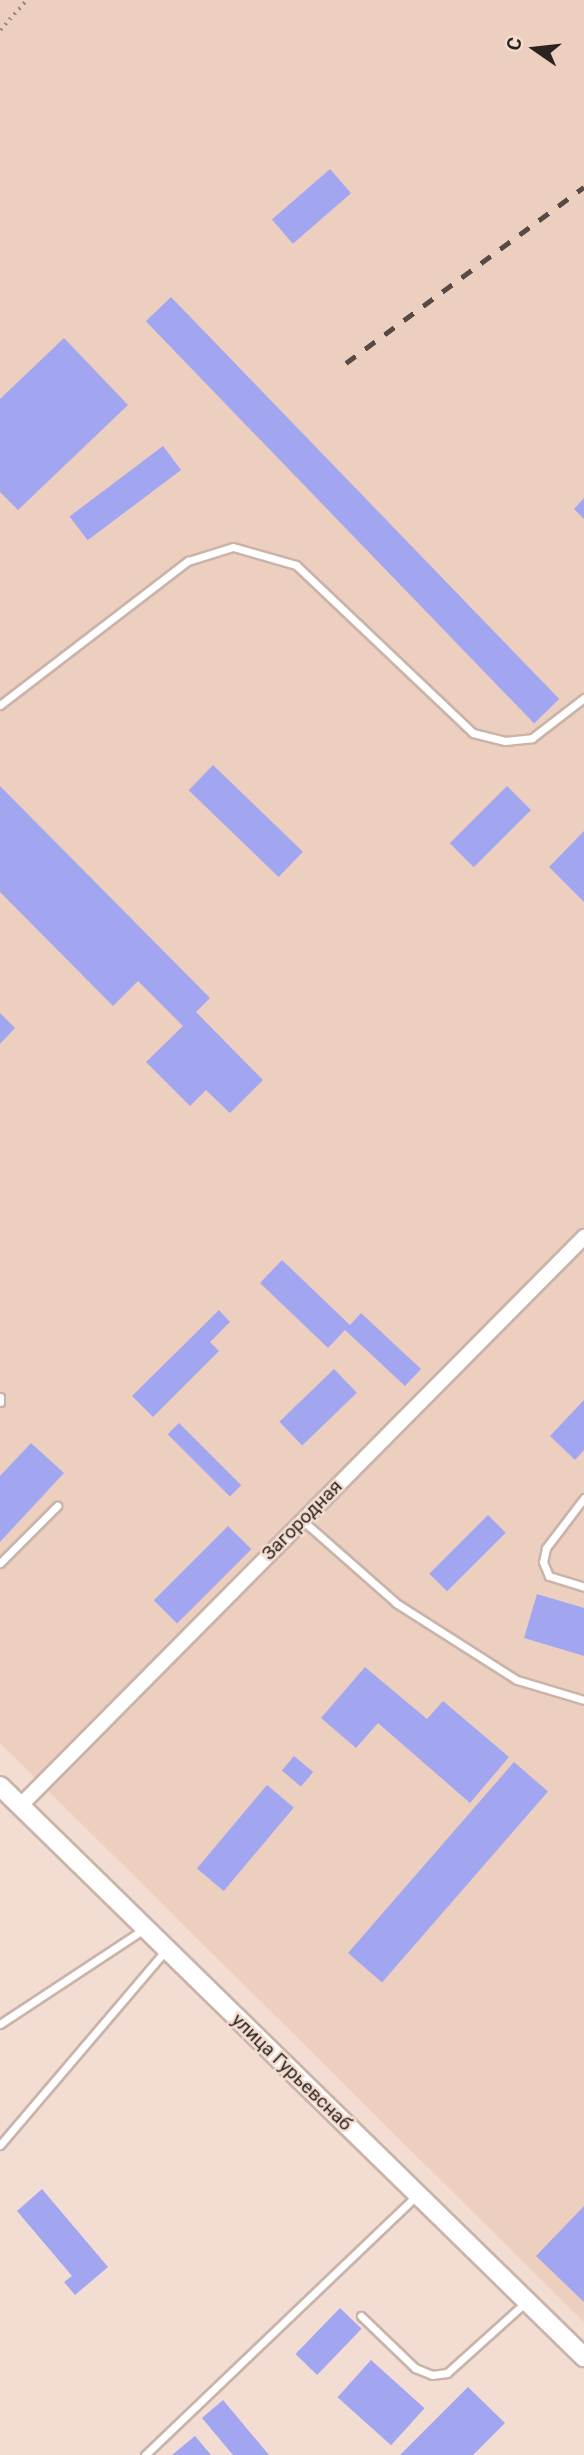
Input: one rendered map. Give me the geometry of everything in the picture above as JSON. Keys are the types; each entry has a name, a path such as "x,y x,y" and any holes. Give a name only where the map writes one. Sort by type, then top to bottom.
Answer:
{"street":[{"name":"Загородная","path":"21,1805 584,1237"},
{"name":"улица Гурьевснаб","path":"0,1786 584,2357"}],"lane":[{"path":"0,705 188,561 233,547 296,565 473,733 505,741 532,738 584,698"},
{"path":"584,1498 546,1548 543,1562 550,1576 584,1587"},
{"path":"0,1563 57,1506"},
{"path":"302,1520 396,1603 517,1680 584,1700"},
{"path":"0,2024 145,1929"},
{"path":"0,2145 166,1950"},
{"path":"145,2455 418,2194"},
{"path":"361,2316 415,2368 432,2375 447,2373 527,2301"}],"path":[{"path":"0,30 27,0"}],"shaded area":[{"path":"0,0 584,0 584,2322 0,1743"}],"building":[{"path":"330,169 351,193 293,244 272,220"},
{"path":"171,297 559,699 534,723 146,321"},
{"path":"64,338 128,405 18,510 0,492 0,399"},
{"path":"163,446 181,470 88,540 70,516"},
{"path":"584,498 584,519 574,509"},
{"path":"213,765 303,852 279,877 189,790"},
{"path":"0,786 210,998 196,1012 263,1080 230,1113 206,1090 190,1106 146,1062 183,1026 138,981 113,1006 0,892"},
{"path":"507,786 531,810 474,867 450,843"},
{"path":"584,831 584,902 549,867"},
{"path":"0,1013 15,1028 0,1044"},
{"path":"282,1260 350,1325 361,1313 421,1369 405,1386 345,1330 328,1348 260,1283"},
{"path":"219,1310 230,1322 210,1342 219,1351 153,1417 132,1396"},
{"path":"334,1369 357,1393 302,1446 279,1422"},
{"path":"584,1400 584,1450 575,1460 550,1436"},
{"path":"179,1423 241,1485 230,1497 168,1434"},
{"path":"31,1443 64,1473 0,1542 0,1476"},
{"path":"488,1515 506,1533 447,1591 429,1574"},
{"path":"228,1526 251,1549 177,1624 154,1600"},
{"path":"537,1594 584,1608 584,1656 524,1638"},
{"path":"365,1667 427,1719 443,1701 509,1757 470,1803 378,1723 356,1748 321,1718"},
{"path":"294,1756 313,1772 301,1787 282,1771"},
{"path":"514,1762 548,1792 382,1982 348,1953"},
{"path":"267,1785 294,1807 224,1891 197,1868"},
{"path":"42,2189 108,2267 75,2295 64,2282 72,2276 17,2211"},
{"path":"584,2206 584,2302 536,2256"},
{"path":"340,2308 362,2329 317,2375 296,2354"},
{"path":"371,2360 425,2408 391,2445 338,2397"},
{"path":"468,2387 505,2423 473,2455 400,2455"},
{"path":"223,2400 269,2455 233,2455 202,2418"},
{"path":"195,2436 211,2455 172,2455"}],"railway":[{"path":"346,363 584,187"}]}
